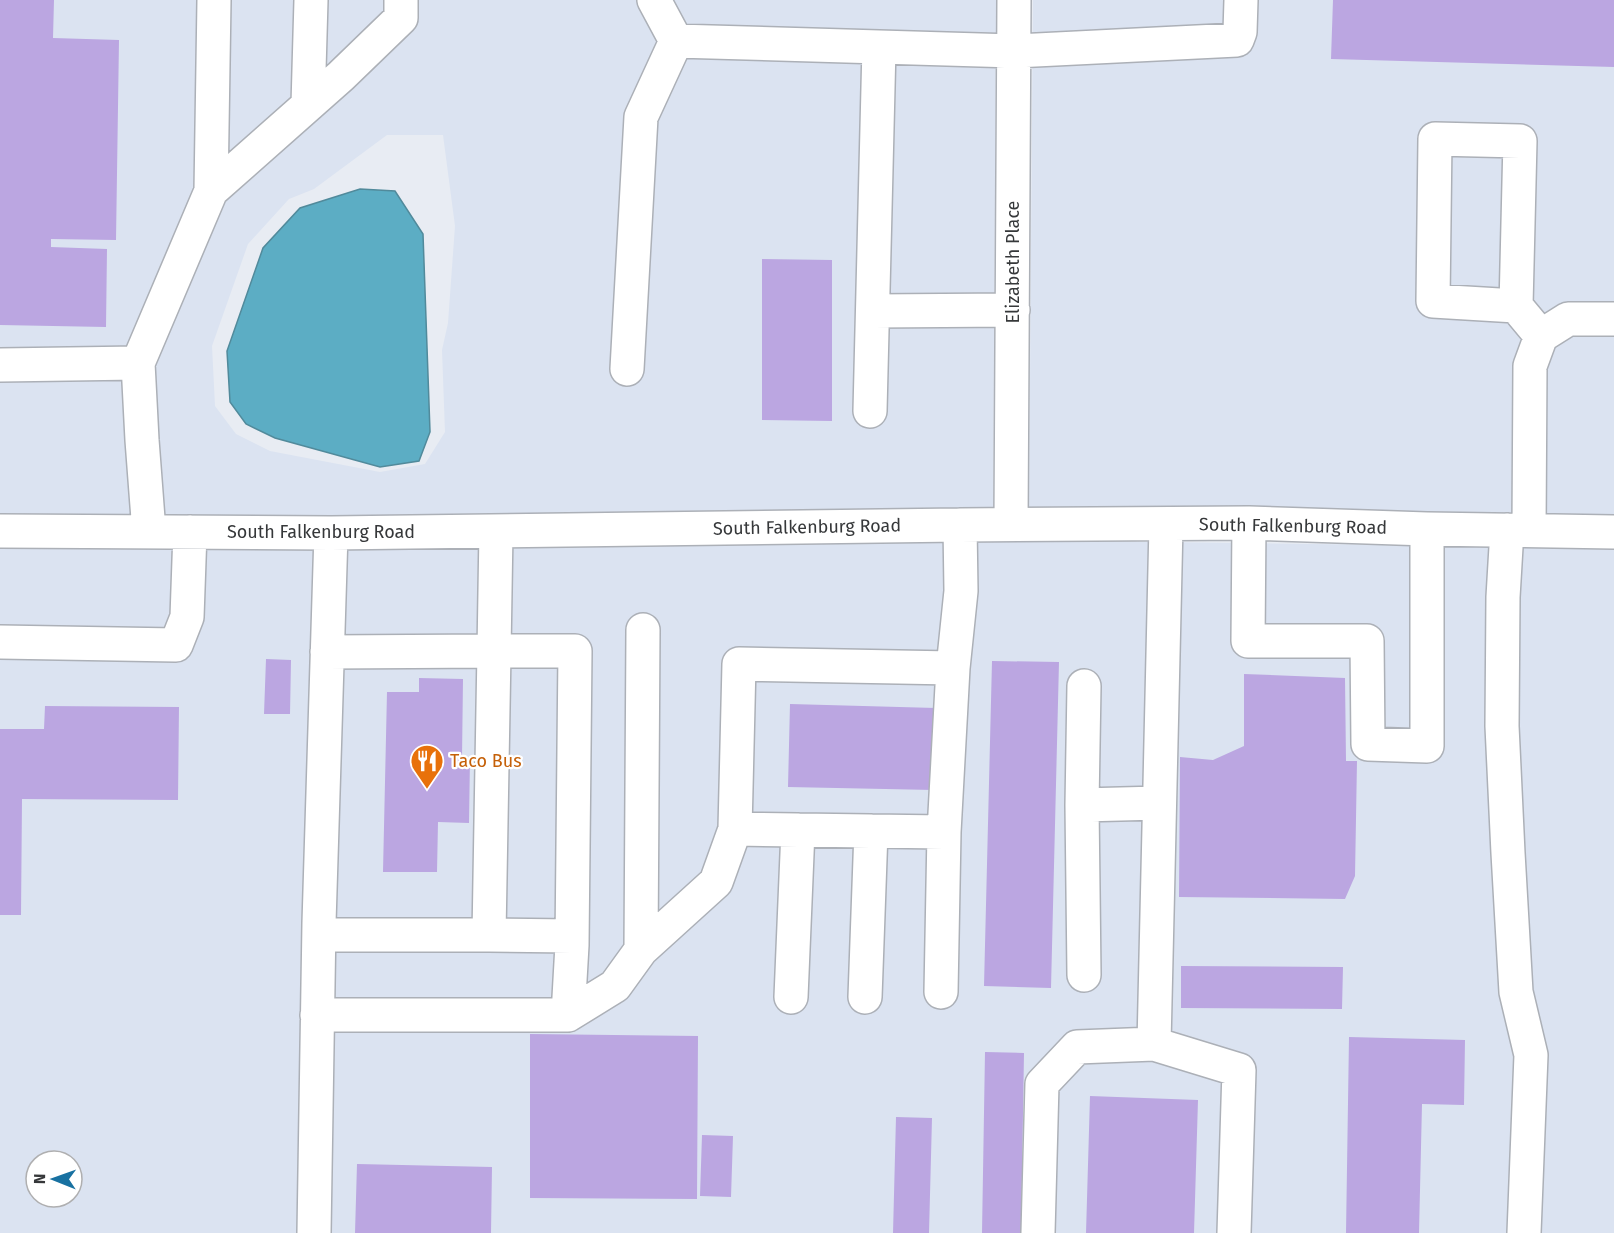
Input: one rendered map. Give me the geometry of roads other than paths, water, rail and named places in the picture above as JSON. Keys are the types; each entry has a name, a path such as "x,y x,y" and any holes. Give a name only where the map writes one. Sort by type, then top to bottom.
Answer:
{"street":[{"path":"149,532 138,363 212,191 214,0"},
{"path":"308,105 311,0"},
{"path":"212,191 401,18 401,0"},
{"path":"654,0 676,41"},
{"name":"Elizabeth Place","path":"1011,524 1014,0"},
{"path":"676,41 1014,51 1237,40 1240,32 1240,0"},
{"path":"627,369 641,117 676,41"},
{"path":"870,411 879,47"},
{"path":"1516,306 1433,301 1435,139 1520,141 1516,306 1541,336"},
{"path":"873,311 1013,310"},
{"path":"1524,1233 1531,1055 1516,992 1502,726 1503,597 1518,530 1530,366 1541,336 1568,319 1614,319"},
{"path":"0,365 138,363"},
{"path":"1249,523 1248,641 1367,641 1368,744 1427,746 1426,529"},
{"name":"South Falkenburg Road","path":"0,531 331,533 1249,523 1614,532"},
{"path":"940,992 944,832 953,668 960,591 960,525"},
{"path":"1154,1044 1166,525"},
{"path":"489,935 496,531"},
{"path":"0,642 176,645 187,616 190,532"},
{"path":"314,1233 319,935 331,533"},
{"path":"641,950 643,630"},
{"path":"327,652 576,651 572,936 568,1015"},
{"path":"318,1015 568,1015 615,986 641,950 716,882 735,829 739,664 953,668"},
{"path":"1084,686 1082,805 1084,975"},
{"path":"1082,805 1159,803"},
{"path":"735,829 944,832"},
{"path":"791,997 798,830"},
{"path":"865,998 871,831"},
{"path":"319,935 572,936"},
{"path":"1038,1233 1042,1084 1077,1047 1154,1044 1239,1070 1234,1233"}],"water":[{"path":"360,189 395,191 423,234 430,432 419,461 380,467 275,438 246,424 230,402 227,351 263,248 300,208"}],"place":[{"name":"Taco Bus","path":"427,790"}]}
